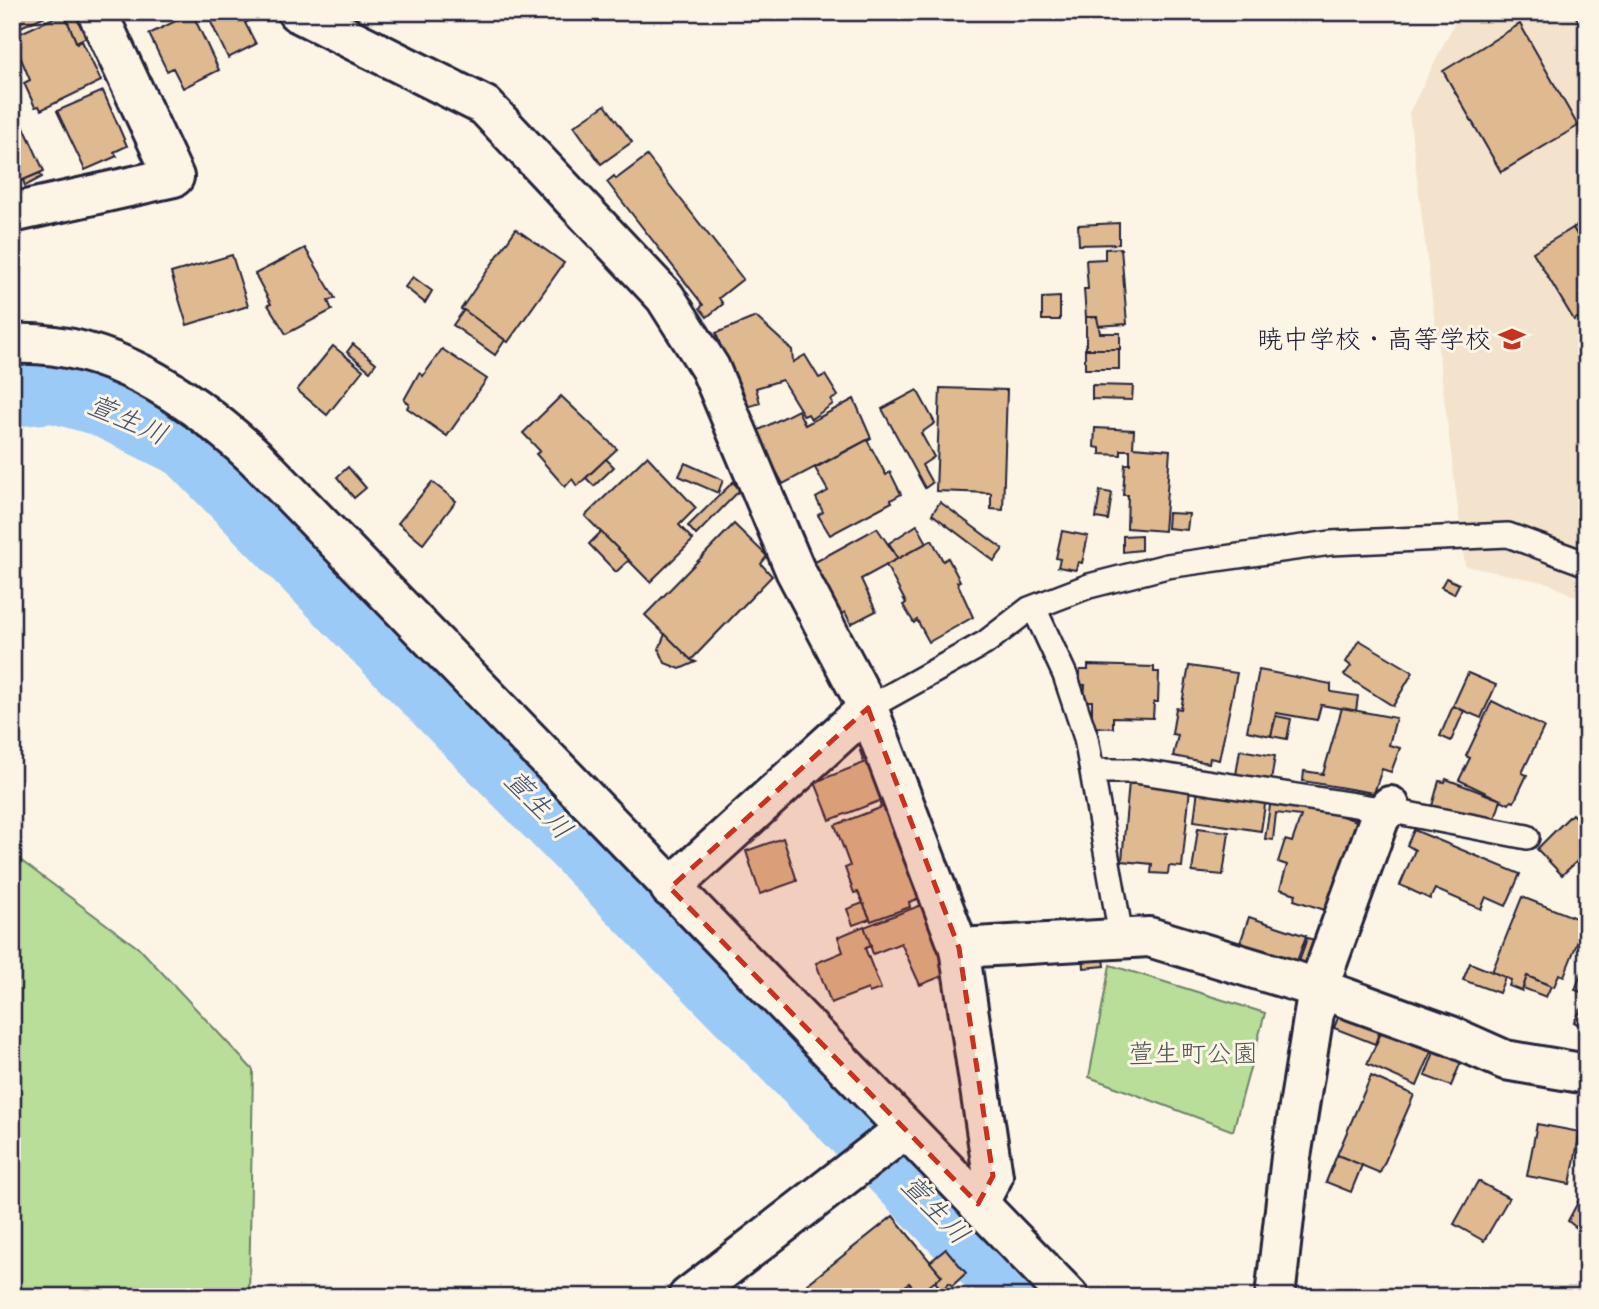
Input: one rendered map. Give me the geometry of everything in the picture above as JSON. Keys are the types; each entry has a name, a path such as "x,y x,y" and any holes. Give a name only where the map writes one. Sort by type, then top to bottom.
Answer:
{"street":[{"path":"12,213 174,177 97,12"},
{"path":"297,12 485,106 665,297 710,368 795,570 867,708 959,948 993,1176 978,1204"},
{"path":"12,344 38,343 114,363 150,377 213,418 255,457 670,888 804,1020 883,1147 978,1204 1069,1297"},
{"path":"670,888 867,708"},
{"path":"1275,1297 1291,1157 1318,988 1380,817 1389,808"},
{"path":"959,948 1059,943 1121,936 1149,937 1318,988 1451,1036 1505,1060 1587,1074"},
{"path":"688,1297 883,1147"}],"lane":[{"path":"867,708 985,643 1034,608 1089,586 1167,566 1331,543 1508,535 1587,564"},
{"path":"1034,608 1065,676 1093,771 1121,936"},
{"path":"1093,771 1135,771 1389,808 1527,837"}],"highlighted area":[{"path":"868,708 959,948 993,1176 978,1204 670,888"}],"shaded area":[{"name":"暁中学校・高等学校","path":"1460,12 1587,12 1587,603 1548,583 1465,566 1409,113"}],"green space":[{"path":"12,854 141,950 253,1070 249,1297 12,1297"},
{"name":"萱生町公園","path":"1110,965 1265,1013 1233,1131 1089,1077"}],"building":[{"path":"12,12 54,12 12,31"},
{"path":"63,12 78,12 89,36 76,42"},
{"path":"206,12 265,12 245,23 256,44 228,58"},
{"path":"1573,12 1587,12 1587,36"},
{"path":"64,13 77,44 82,41 101,81 41,110 39,106 35,107 24,83 30,80 12,37"},
{"path":"192,13 219,70 183,88 173,68 167,71 149,34"},
{"path":"1520,24 1578,126 1501,172 1443,71"},
{"path":"103,91 127,146 114,152 117,156 85,170 57,111"},
{"path":"605,105 632,142 601,164 574,126"},
{"path":"24,127 44,171 12,185 12,135"},
{"path":"647,156 743,279 719,298 723,304 707,317 700,308 703,305 607,182 614,176 616,179"},
{"path":"40,173 42,177 25,186 23,180"},
{"path":"1587,220 1587,252 1573,228"},
{"path":"1119,223 1119,244 1079,245 1078,225"},
{"path":"1573,228 1587,252 1587,312 1574,320 1533,252"},
{"path":"516,229 564,263 508,342 461,309"},
{"path":"305,248 335,298 328,301 332,310 286,334 268,305 271,304 255,274"},
{"path":"1121,248 1127,324 1097,326 1097,317 1086,317 1086,260 1105,259 1105,249"},
{"path":"232,255 248,306 187,325 171,273"},
{"path":"413,277 432,291 425,303 405,287"},
{"path":"1060,297 1060,320 1042,320 1042,298"},
{"path":"464,310 505,340 495,355 453,325"},
{"path":"1587,312 1587,332 1578,318"},
{"path":"756,317 792,350 793,362 805,355 819,378 825,375 838,396 831,400 833,404 811,419 808,414 804,416 782,380 756,388 760,403 747,407 743,391 737,393 716,333"},
{"path":"1086,317 1097,317 1100,333 1120,333 1120,349 1086,349"},
{"path":"353,344 376,363 370,371 347,352"},
{"path":"333,346 363,370 327,415 297,390"},
{"path":"442,349 487,379 447,436 407,408 409,404 404,400 419,373 423,376"},
{"path":"1085,349 1119,349 1119,369 1085,369"},
{"path":"1092,385 1133,386 1132,400 1092,399"},
{"path":"940,388 1007,390 1003,510 991,509 991,493 936,491"},
{"path":"917,390 935,423 921,433 934,457 922,465 932,483 925,488 882,409"},
{"path":"561,396 617,449 577,486 572,479 565,487 536,454 540,451 523,433"},
{"path":"854,399 871,438 783,484 770,460 767,462 757,431 798,410 805,425"},
{"path":"1095,428 1134,430 1133,447 1170,450 1164,531 1127,528 1128,495 1123,495 1125,464 1130,464 1130,450 1121,450 1121,455 1100,454 1100,448 1094,447"},
{"path":"867,440 886,475 890,472 901,494 891,500 892,502 830,535 818,515 823,512 816,498 828,491 815,468"},
{"path":"647,456 696,508 679,525 693,540 650,582 585,516"},
{"path":"606,459 614,467 594,486 586,478"},
{"path":"685,463 723,480 718,493 679,476"},
{"path":"348,467 366,488 354,498 337,477"},
{"path":"432,482 456,501 423,544 398,523"},
{"path":"733,482 740,490 696,535 688,526"},
{"path":"1100,491 1112,493 1108,520 1096,518"},
{"path":"940,502 1003,549 994,561 932,514"},
{"path":"1168,513 1189,514 1187,530 1167,528"},
{"path":"734,524 767,556 761,564 772,576 691,660 645,615"},
{"path":"917,525 927,543 898,559 889,543"},
{"path":"877,528 898,559 861,579 876,611 851,624 845,612 835,618 806,567"},
{"path":"1062,531 1088,536 1082,563 1078,562 1076,570 1058,567 1060,559 1056,558"},
{"path":"601,532 629,560 616,572 589,544"},
{"path":"1141,535 1141,550 1123,552 1123,536"},
{"path":"932,540 943,561 948,558 973,617 929,642 917,620 914,623 903,605 906,603 886,565"},
{"path":"1446,578 1459,584 1454,594 1441,587"},
{"path":"665,634 696,662 680,669 665,663 659,649"},
{"path":"1359,640 1413,672 1393,706 1344,675 1351,666 1346,662"},
{"path":"1088,665 1154,667 1154,672 1159,672 1158,702 1154,702 1153,718 1113,717 1113,728 1092,727 1092,701 1084,701 1085,685 1080,685 1080,670 1088,670"},
{"path":"1189,666 1237,673 1219,760 1210,758 1209,763 1173,756 1178,735 1172,734 1176,708 1181,709"},
{"path":"1259,670 1331,684 1331,692 1358,696 1356,711 1321,705 1317,720 1276,713 1271,736 1247,731"},
{"path":"1468,673 1496,685 1481,718 1453,706"},
{"path":"1492,701 1544,727 1522,773 1527,775 1514,802 1509,804 1459,780 1470,758 1466,756"},
{"path":"1453,706 1464,711 1451,741 1440,736"},
{"path":"1342,708 1396,718 1389,745 1400,748 1391,772 1382,769 1374,793 1303,781 1304,771 1323,774"},
{"path":"1276,716 1291,719 1287,739 1271,736"},
{"path":"872,747 893,803 881,808 879,801 830,820 815,782 864,763 860,751"},
{"path":"1240,750 1275,756 1271,781 1236,775"},
{"path":"1446,779 1501,800 1493,825 1432,806 1439,781 1445,782"},
{"path":"1129,782 1190,788 1182,867 1169,866 1168,874 1151,873 1152,864 1122,861"},
{"path":"1198,789 1266,798 1261,831 1194,821"},
{"path":"1271,799 1301,803 1360,822 1331,912 1294,900 1296,894 1280,889 1287,865 1278,862 1285,840 1292,842 1301,816 1276,813 1273,840 1265,839"},
{"path":"890,804 921,898 909,902 910,907 871,921 858,892 854,893 845,868 850,866 835,825"},
{"path":"1572,814 1587,829 1587,852 1562,875 1537,849"},
{"path":"1198,828 1229,832 1223,875 1192,872"},
{"path":"1414,830 1520,874 1506,906 1486,897 1481,909 1435,889 1430,899 1400,885 1415,850 1407,845"},
{"path":"783,838 797,881 760,894 746,851"},
{"path":"1522,897 1581,920 1579,926 1583,928 1564,976 1559,974 1554,987 1527,976 1522,991 1509,986 1511,980 1492,972"},
{"path":"863,903 870,919 853,925 847,909"},
{"path":"924,904 950,973 920,985 901,943 873,954 864,927"},
{"path":"1249,917 1306,936 1296,964 1237,952"},
{"path":"864,926 871,946 865,948 881,989 869,993 868,989 831,1003 816,963 843,952 838,937"},
{"path":"1307,938 1319,941 1309,969 1298,965"},
{"path":"1103,951 1105,966 1084,968 1083,953"},
{"path":"1470,963 1505,977 1499,993 1463,980"},
{"path":"1583,969 1587,970 1587,994 1575,990"},
{"path":"1527,976 1551,986 1546,997 1523,988"},
{"path":"1587,999 1587,1029 1574,1022"},
{"path":"1342,1008 1382,1024 1375,1044 1334,1028"},
{"path":"1385,1024 1434,1046 1417,1086 1367,1064"},
{"path":"1436,1047 1463,1057 1451,1086 1425,1076"},
{"path":"1371,1076 1414,1095 1380,1173 1337,1155"},
{"path":"1537,1124 1580,1132 1570,1184 1527,1176"},
{"path":"1337,1155 1362,1165 1351,1192 1326,1182"},
{"path":"1478,1181 1509,1198 1484,1241 1454,1224"},
{"path":"1587,1185 1587,1236 1568,1221"},
{"path":"893,1216 942,1276 919,1294 909,1283 893,1297 791,1297"},
{"path":"946,1249 966,1273 952,1286 949,1283 942,1290 935,1282 942,1276 930,1262"}],"waterway":[{"name":"萱生川","path":"12,394 54,390 101,403 188,446 1021,1297"}],"place":[{"name":"暁中学校・高等学校","path":"1512,339"}]}
